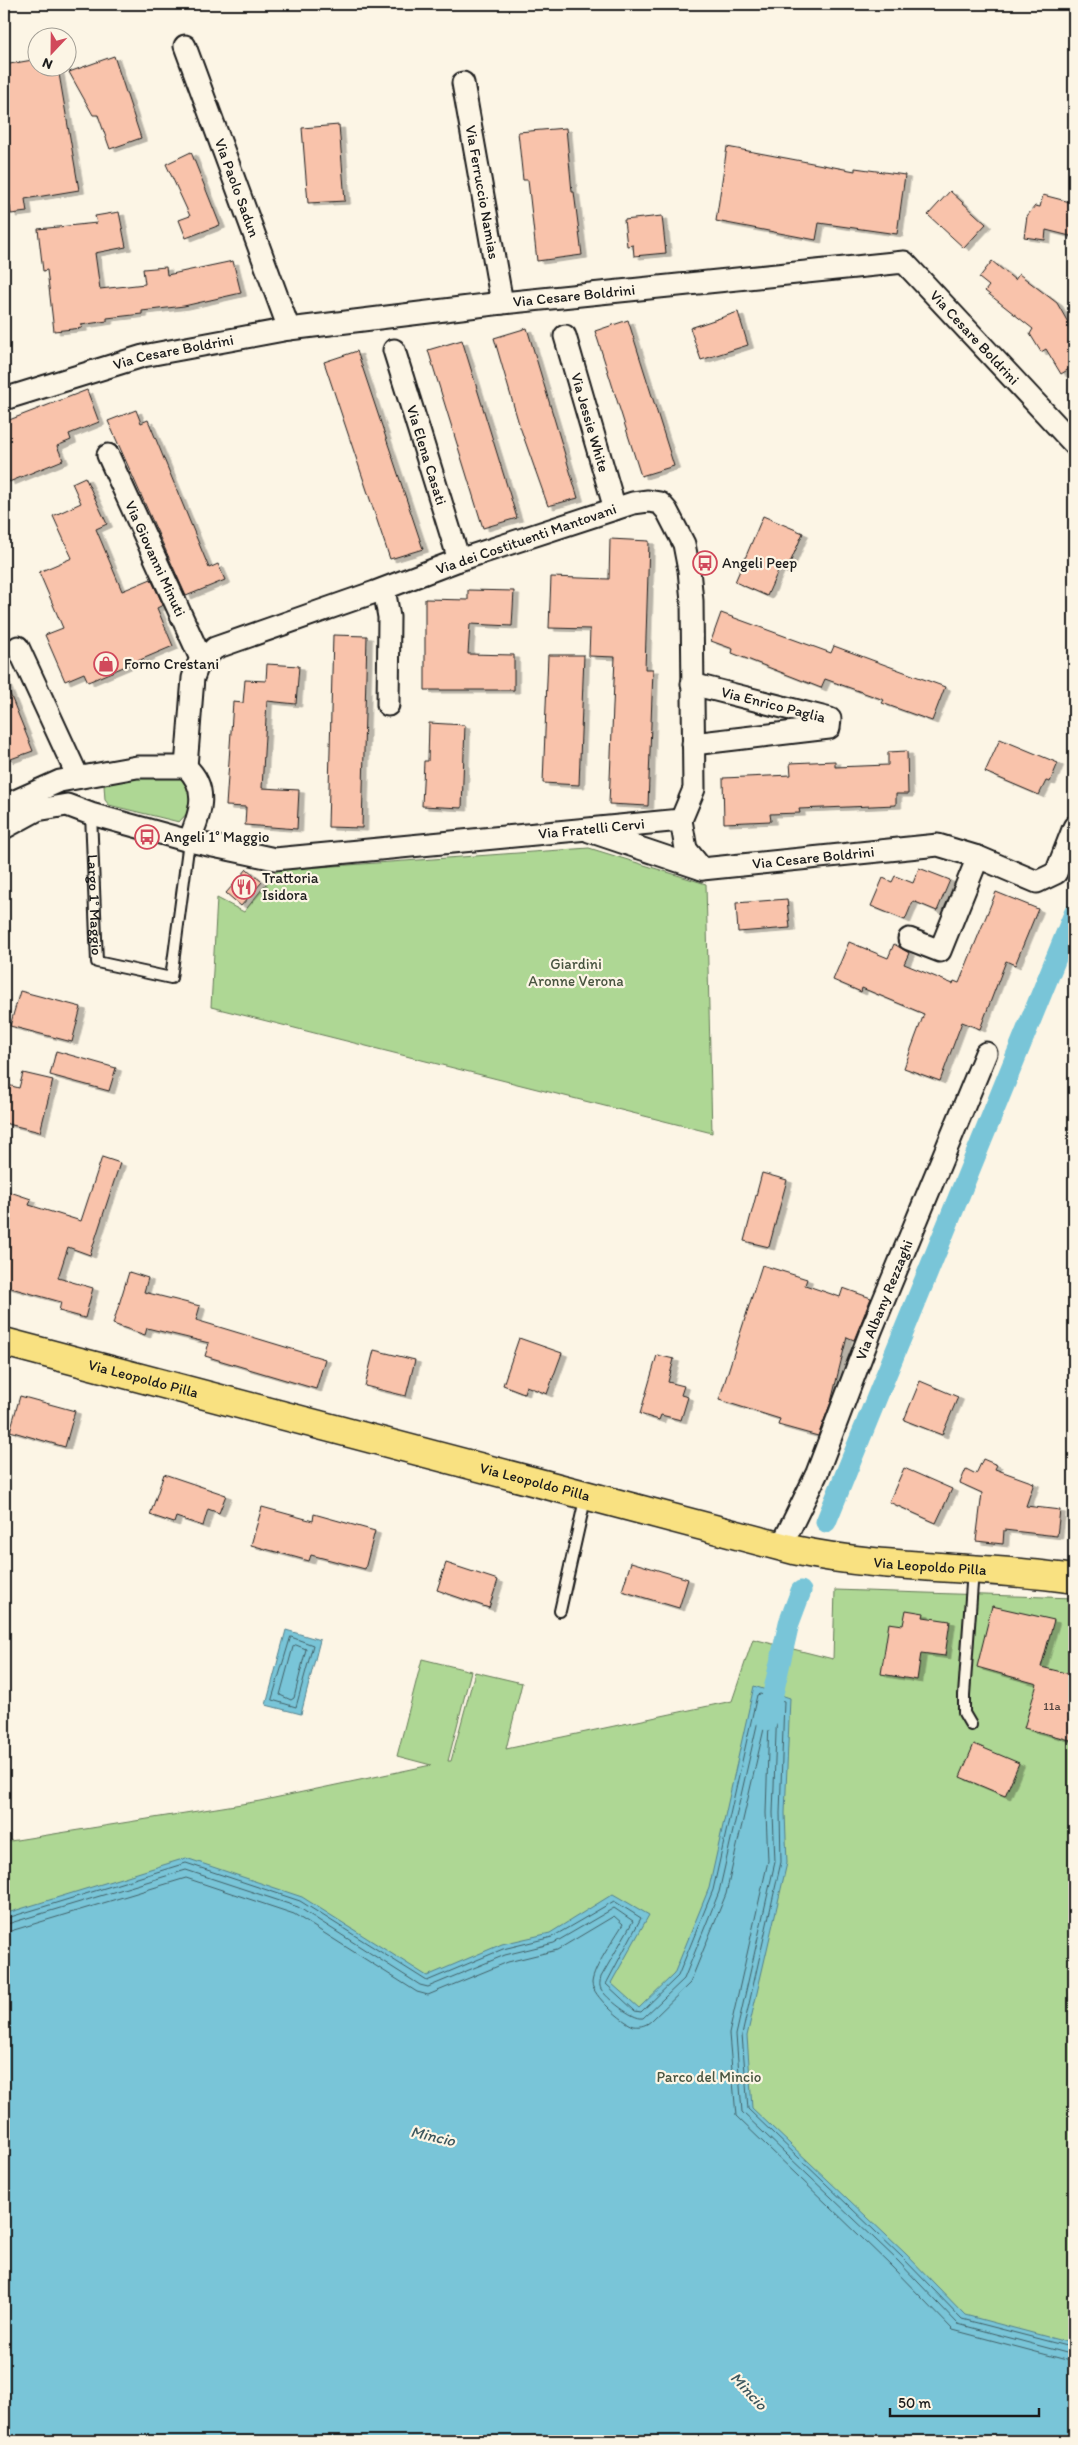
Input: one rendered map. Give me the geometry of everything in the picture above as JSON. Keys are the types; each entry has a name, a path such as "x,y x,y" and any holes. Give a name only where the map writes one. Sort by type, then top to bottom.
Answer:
{"main road":[{"name":"Via Leopoldo Pilla","path":"4,1342 586,1494 788,1549 845,1560 972,1569 1074,1579"}],"street":[{"name":"Via Paolo Sadun","path":"185,46 289,329"},
{"name":"Via Ferruccio Namias","path":"463,83 502,303"},
{"name":"Via Cesare Boldrini","path":"4,398 143,356 289,329 502,303 904,262 1074,444"},
{"name":"Via Jessie White","path":"565,336 615,509"},
{"name":"Via Elena Casati","path":"394,350 458,560"},
{"name":"Via Giovanni Minuti","path":"108,455 202,661"},
{"name":"Via dei Costituenti Mantovani","path":"186,767 192,678 202,661 215,648 384,589 458,560 632,503 648,501 660,503 667,511 684,544 692,585 692,684"},
{"path":"384,589 389,617 388,704"},
{"path":"18,647 78,777"},
{"path":"692,684 694,789 681,820 686,849 702,869"},
{"name":"Via Enrico Paglia","path":"692,684 830,719 829,728 693,744"},
{"path":"4,806 60,781 78,777 137,767 186,767"},
{"name":"Largo 1° Maggio","path":"186,767 196,776 201,791 199,816 190,841"},
{"path":"4,828 37,810 68,805 91,814 190,841"},
{"name":"Via Fratelli Cervi","path":"190,841 275,859 681,820"},
{"name":"Via Cesare Boldrini","path":"702,869 938,846 978,857 1037,882 1056,873 1074,827"},
{"path":"582,829 702,869"},
{"path":"909,939 940,951 978,857"},
{"name":"Via Albany Rezzaghi","path":"788,1549 871,1331 986,1053"}],"lane":[{"name":"Largo 1° Maggio","path":"91,814 97,962 171,978 190,841"},
{"path":"560,1611 586,1494"},
{"path":"971,1725 964,1713 964,1695 972,1569"}],"green space":[{"path":"177,773 190,784 191,809 179,822 109,805 105,800 104,785 108,781"},
{"name":"Giardini Aronne Verona","path":"589,848 706,884 712,1133 211,1007 217,898 244,912 277,870"},
{"name":"Parco del Mincio","path":"835,1590 1074,1598 1074,2441 4,2441 4,1842 260,1801 431,1765 397,1756 422,1659 471,1671 448,1761 451,1761 475,1672 522,1683 506,1749 732,1701 753,1639 833,1659"}],"water":[{"path":"286,1630 320,1640 301,1714 266,1705"},
{"name":"Parco del Mincio","path":"754,1686 790,1698 785,1813 787,1863 747,2036 752,2108 906,2254 965,2315 1074,2344 1074,2441 4,2441 4,1914 186,1858 302,1897 427,1976 502,1944 550,1933 613,1894 649,1915 611,1983 639,2008 674,1974 709,1888"}],"building":[{"path":"114,56 141,138 110,149 98,115 93,115 72,78 78,78 78,69"},
{"path":"28,61 28,78 60,78 79,190 25,199 27,212 11,214 10,206 4,207 4,65"},
{"path":"339,125 345,201 308,203 302,128"},
{"path":"566,128 572,192 574,192 582,255 537,261 528,180 523,180 518,132"},
{"path":"727,147 855,171 855,168 905,175 897,234 819,223 816,240 716,221"},
{"path":"191,152 220,225 186,238 179,220 190,216 166,164"},
{"path":"950,191 986,224 964,248 928,215"},
{"path":"1043,195 1074,203 1074,237 1046,230 1045,240 1024,237 1027,216 1035,206 1040,207"},
{"path":"119,212 126,247 95,253 100,289 145,284 143,269 166,267 167,275 233,261 241,293 184,306 142,311 142,314 107,318 107,321 81,325 82,328 54,331 47,270 43,271 38,229 97,223 95,216"},
{"path":"662,216 666,253 634,256 633,245 627,246 624,220"},
{"path":"992,261 1015,280 1019,274 1057,303 1074,333 1074,366 1061,374 1046,349 1041,352 1030,334 1033,329 985,291 989,286 979,278"},
{"path":"738,312 748,345 701,360 690,328"},
{"path":"628,320 674,466 641,476 595,331"},
{"path":"527,328 578,498 548,506 519,424 494,338"},
{"path":"462,340 517,518 483,528 428,350"},
{"path":"357,351 423,549 390,559 324,362"},
{"path":"87,390 99,422 69,434 71,440 57,446 63,460 9,482 4,470 4,422"},
{"path":"136,410 141,423 148,420 209,568 218,564 225,580 186,596 108,421"},
{"path":"85,477 107,524 96,529 122,591 151,579 163,605 157,608 173,646 88,682 84,673 65,681 45,635 63,628 39,572 72,558 53,516 81,503 72,483"},
{"path":"763,516 803,533 786,572 779,569 767,596 735,582"},
{"path":"610,539 649,541 645,669 653,669 648,806 609,804 615,657 589,656 590,629 549,628 551,577 609,579"},
{"path":"468,590 514,591 512,626 470,624 468,654 514,655 514,690 425,690 425,599 468,600"},
{"path":"721,613 831,653 834,646 945,687 932,721 882,703 884,700 825,679 821,688 732,653 733,649 711,641"},
{"path":"333,635 367,636 362,828 328,827"},
{"path":"548,655 584,655 579,785 543,783"},
{"path":"267,664 299,666 296,704 267,701 262,788 299,790 297,829 245,825 246,807 226,806 233,702 243,703 245,680 266,681"},
{"path":"4,679 33,751 8,760 4,750"},
{"path":"429,723 465,725 462,808 422,806 424,761 428,761"},
{"path":"1000,739 1058,763 1050,782 1046,781 1039,795 985,772"},
{"path":"907,751 908,794 896,794 896,805 799,809 800,813 770,814 771,821 724,823 723,778 791,775 790,763 835,761 835,767 888,765 888,752"},
{"path":"919,868 950,880 937,911 913,901 905,920 871,906 883,878 892,882 895,876 913,883"},
{"name":"Trattoria Isidora","path":"247,869 262,882 241,906 226,893"},
{"path":"996,892 1038,909 1015,965 1006,961 980,1029 962,1022 940,1081 904,1068 924,1014 862,988 861,992 833,980 849,942 888,958 894,944 909,953 904,964 953,984 954,981 959,983"},
{"path":"787,899 790,928 738,932 736,903"},
{"path":"20,991 81,1007 72,1042 10,1026"},
{"path":"56,1051 116,1068 109,1091 50,1075"},
{"path":"23,1073 53,1080 40,1132 4,1123 4,1084 19,1088"},
{"path":"102,1157 120,1163 90,1255 68,1247 58,1278 93,1288 85,1318 59,1311 61,1302 4,1286 4,1245 12,1216 4,1215 4,1190 31,1199 29,1205 81,1221"},
{"path":"762,1173 787,1180 769,1247 744,1241"},
{"path":"762,1265 807,1279 805,1285 840,1297 843,1288 871,1298 854,1340 847,1337 831,1402 818,1436 778,1425 780,1419 719,1400"},
{"path":"129,1272 148,1278 144,1292 200,1306 196,1320 325,1359 316,1389 205,1356 209,1343 147,1328 145,1335 113,1324"},
{"path":"519,1338 562,1353 547,1394 526,1386 524,1393 503,1385"},
{"path":"374,1350 415,1360 406,1396 365,1386"},
{"path":"657,1355 674,1359 668,1382 684,1386 681,1395 688,1397 681,1420 661,1415 659,1420 640,1414"},
{"path":"920,1381 958,1397 942,1435 904,1420"},
{"path":"20,1396 75,1411 65,1447 10,1431"},
{"path":"983,1459 997,1465 995,1469 1034,1483 1026,1506 1060,1510 1057,1536 1004,1530 1003,1544 976,1541 982,1493 960,1483 966,1469 976,1474"},
{"path":"904,1468 952,1489 936,1523 889,1502"},
{"path":"164,1474 226,1495 219,1513 208,1509 203,1526 176,1517 174,1523 150,1515"},
{"path":"262,1507 313,1521 314,1514 375,1531 365,1569 311,1555 309,1561 251,1545"},
{"path":"631,1562 688,1579 679,1608 622,1591"},
{"path":"446,1563 498,1580 489,1608 437,1590"},
{"path":"992,1606 1054,1620 1041,1667 1074,1675 1074,1741 1024,1728 1037,1684 977,1667"},
{"path":"906,1610 924,1613 923,1617 950,1621 945,1656 921,1653 917,1680 881,1674 889,1623 903,1625"},
{"path":"974,1744 1019,1763 1005,1796 960,1777"}],"waterway":[{"path":"826,1522 1074,914"},
{"path":"767,1720 789,1623 801,1591"}],"place":[{"name":"Angeli Peep","path":"705,563"},
{"name":"Forno Crestani","path":"106,664"},
{"name":"Angeli 1° Maggio","path":"147,837"},
{"name":"Trattoria Isidora","path":"244,887"}],"water label":[{"name":"Mincio","path":"433,2136"},
{"name":"Mincio","path":"749,2391"}]}
